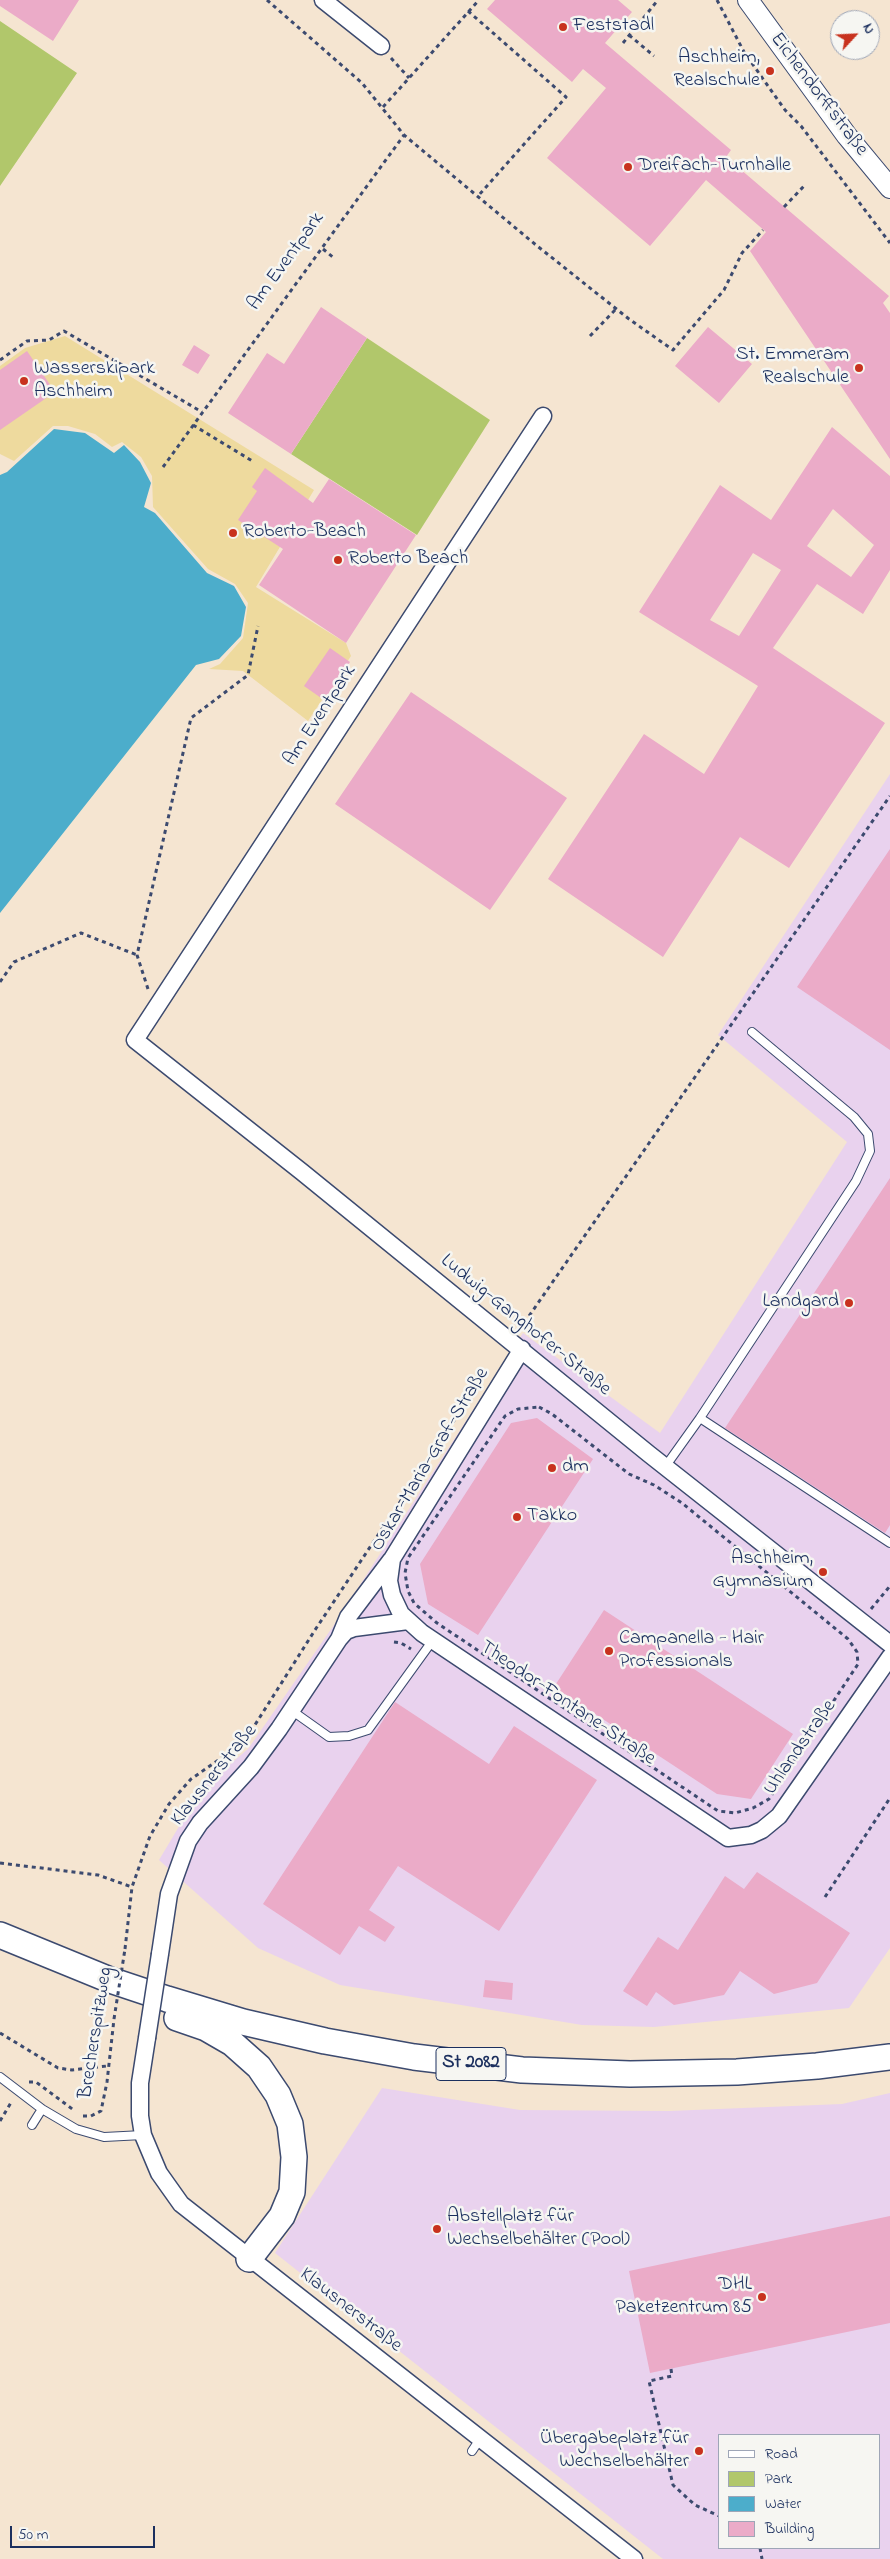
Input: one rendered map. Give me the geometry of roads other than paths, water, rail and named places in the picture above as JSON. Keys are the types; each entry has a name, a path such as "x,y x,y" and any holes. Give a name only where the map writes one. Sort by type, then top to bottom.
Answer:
{"main road":[{"name":"St 2082","path":"0,1935 65,1962 167,2000 243,2022 325,2041 414,2057 522,2070 630,2074 737,2072 817,2066 890,2057"},
{"path":"65,1962 96,1990 206,2028 232,2043 259,2067 278,2094 290,2124 294,2157 292,2192 282,2216 246,2264"}],"street":[{"path":"323,0 381,46"},
{"name":"Eichendorffstraße","path":"748,0 847,136 890,188"},
{"name":"Am Eventpark","path":"135,1040 543,416"},
{"name":"Ludwig-Ganghofer-Straße","path":"135,1040 522,1349 665,1467 890,1644"},
{"name":"Oskar-Maria-Graf-Straße","path":"392,1595 389,1580 392,1559 522,1349"},
{"name":"Klausnerstraße","path":"392,1559 348,1618 339,1638 251,1767 205,1817 188,1841 169,1894 146,2038 140,2083 140,2116 143,2135 159,2173 181,2204 246,2264 476,2445 634,2559"},
{"name":"Theodor-Fontane-Straße","path":"392,1595 401,1614 433,1640 728,1838"},
{"name":"Klausnerstraße","path":"339,1638 354,1628 408,1621"},
{"name":"Uhlandstraße","path":"728,1838 762,1830 779,1816 890,1657"}],"lane":[{"path":"665,1467 700,1418 856,1181 870,1151 868,1134 854,1117 752,1032"},
{"path":"700,1418 890,1543"},
{"path":"291,1710 328,1737 349,1736 368,1730 433,1640"},
{"path":"0,2077 42,2110 76,2129 104,2136 143,2135"},
{"path":"32,2125 42,2110"}],"water":[{"name":"Wasserskipark Aschheim","path":"54,429 85,433 114,453 124,445 140,462 151,483 144,507 155,513 207,573 234,586 246,607 241,636 219,659 196,665 0,913 0,475 7,472"}],"place":[{"name":"Feststadl","path":"563,27"},
{"name":"Aschheim, Realschule","path":"770,71"},
{"name":"Dreifach-Turnhalle","path":"628,167"},
{"name":"St. Emmeram Realschule","path":"859,368"},
{"name":"Wasserskipark Aschheim","path":"24,381"},
{"name":"Roberto-Beach","path":"233,533"},
{"name":"Roberto Beach","path":"338,560"},
{"name":"Landgard","path":"849,1303"},
{"name":"dm","path":"552,1468"},
{"name":"Takko","path":"517,1517"},
{"name":"Aschheim, Gymnasium","path":"823,1572"},
{"name":"Campanella - Hair Professionals","path":"609,1651"},
{"name":"Abstellplatz für Wechselbehälter (Pool)","path":"437,2229"},
{"name":"DHL Paketzentrum 85","path":"762,2297"},
{"name":"Übergabeplatz für Wechselbehälter","path":"699,2451"}]}
